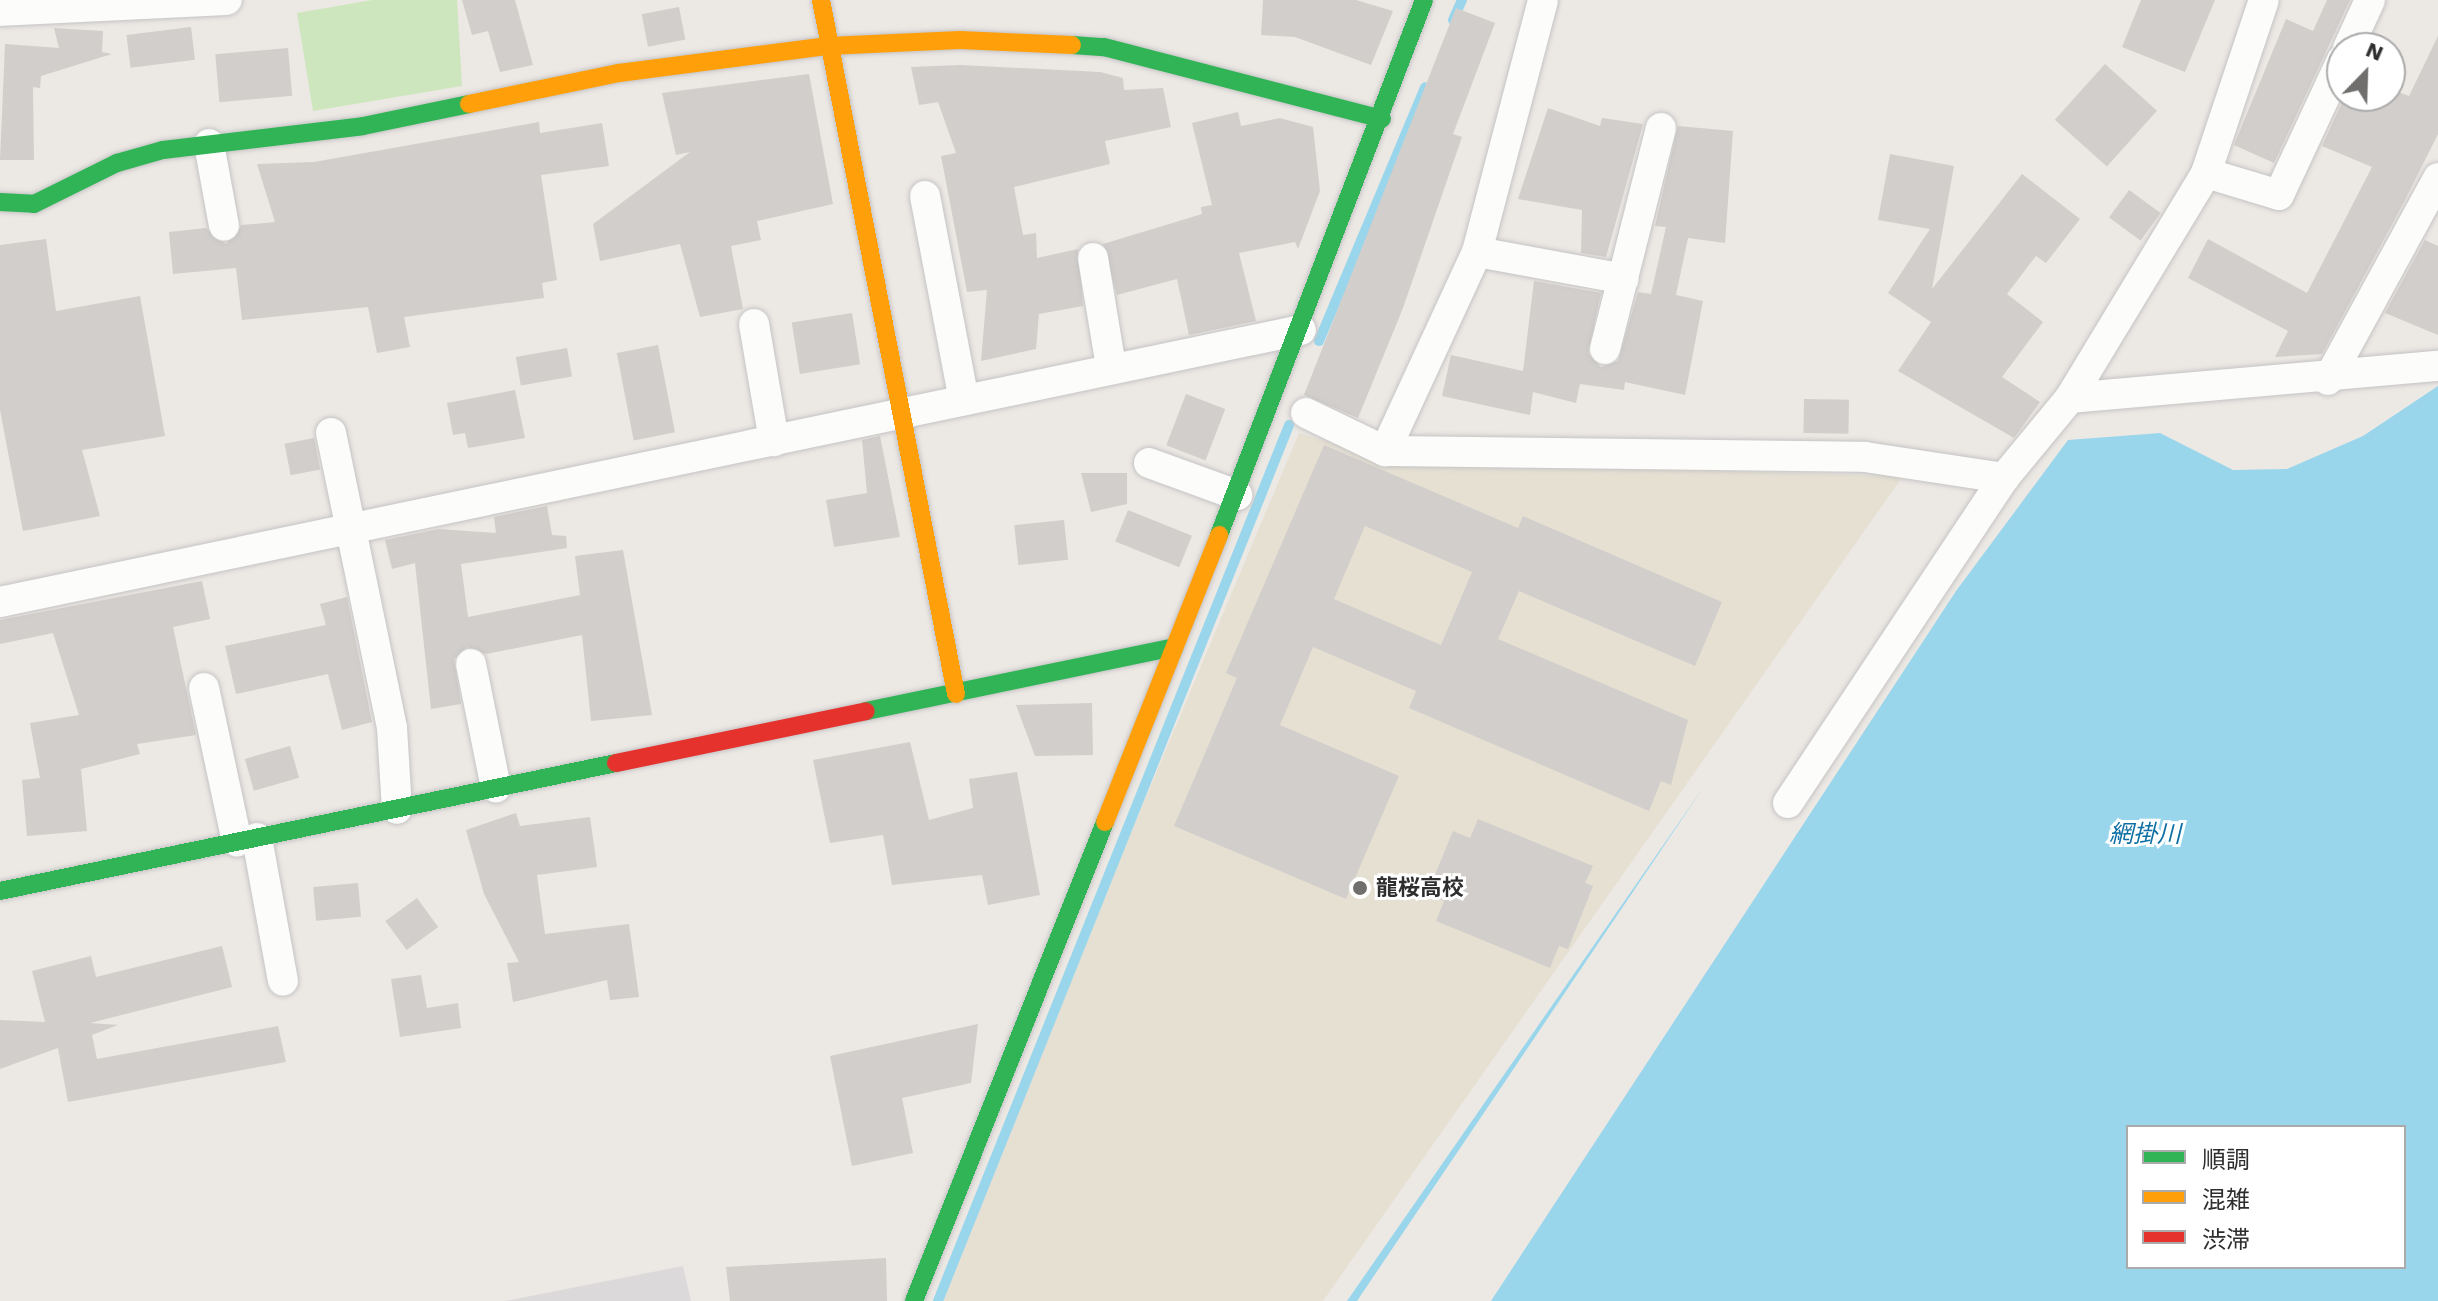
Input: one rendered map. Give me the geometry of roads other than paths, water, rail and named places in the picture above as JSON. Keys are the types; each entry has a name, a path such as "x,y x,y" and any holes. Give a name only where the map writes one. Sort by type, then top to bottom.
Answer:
{"street":[{"path":"0,11 54,5 227,0"},
{"path":"821,0 899,415 956,694"},
{"path":"914,1301 1237,495 1301,330 1325,246 1382,119 1424,0"},
{"path":"1385,451 1477,252 1543,0"},
{"path":"1788,803 2004,478 2070,398 2206,173 2264,0"},
{"path":"2355,32 2370,0"},
{"path":"0,202 34,204 117,163 209,144 363,126 619,73 828,46 960,40 1104,47 1382,119"},
{"path":"2206,173 2279,195 2326,94"},
{"path":"1605,349 1661,128"},
{"path":"209,144 224,226"},
{"path":"2328,380 2438,178"},
{"path":"925,196 964,400"},
{"path":"1477,252 1624,279"},
{"path":"1093,258 1111,367"},
{"path":"754,324 774,441"},
{"path":"0,602 899,415 1111,367 1301,330"},
{"path":"2070,398 2328,380 2438,366"},
{"path":"1306,413 1385,451 1865,457 2004,478"},
{"path":"331,433 392,728 397,809"},
{"path":"1149,463 1237,495"},
{"path":"0,891 1174,647"},
{"path":"471,664 496,788"},
{"path":"204,688 283,981"}],"water":[{"name":"網掛川","path":"2438,386 2438,1301 1491,1301 1956,591 2068,440 2160,433 2233,470 2287,469 2363,436"},
{"path":"1705,785 1357,1301 1347,1301"}],"waterway":[{"path":"1453,20 1462,0"},
{"path":"1319,341 1425,87"},
{"path":"938,1301 1289,425"}],"place":[{"name":"龍桜高校","path":"1360,888"}]}
